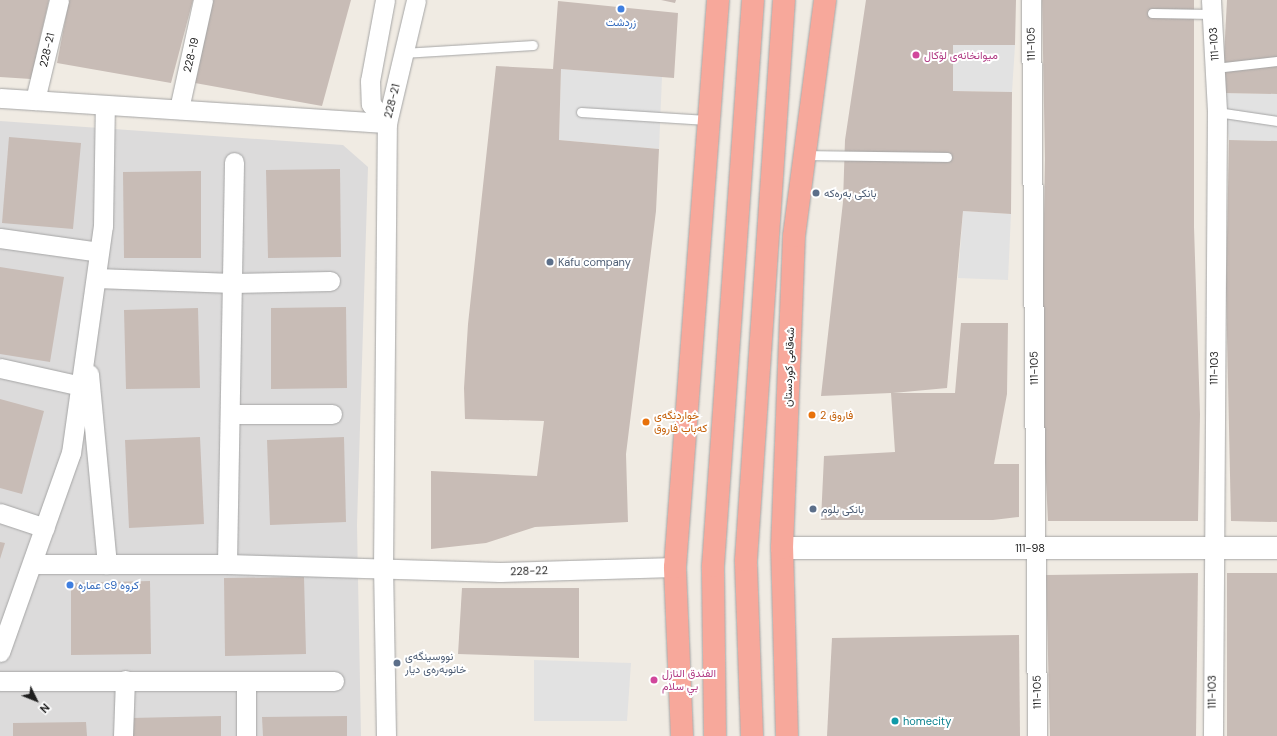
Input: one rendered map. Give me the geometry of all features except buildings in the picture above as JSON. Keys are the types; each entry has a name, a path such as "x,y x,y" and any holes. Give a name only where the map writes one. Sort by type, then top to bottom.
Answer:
{"highway":[{"path":"682,736 675,567 708,120 715,0"},
{"path":"714,28 720,0"},
{"path":"715,736 713,566 753,0"},
{"path":"752,736 746,560 784,0"},
{"name":"شەقامی کوردستان","path":"787,736 782,548 794,236 824,4"}],"street":[{"name":"228-21","path":"35,100 59,0"},
{"name":"228-19","path":"178,110 203,0"},
{"name":"228-21","path":"385,0 370,81 371,104 387,123"},
{"name":"228-21","path":"387,123 416,0"},
{"name":"111-105","path":"1031,0 1037,736"},
{"name":"111-103","path":"1212,7 1217,112 1211,548 1212,736"},
{"path":"0,98 387,123 383,570 386,736"},
{"path":"0,652 34,564 44,528 71,453 103,226 105,105"},
{"path":"227,564 231,414 234,162"},
{"path":"0,238 100,252"},
{"path":"96,278 233,283 330,281"},
{"path":"86,347 107,564"},
{"path":"0,368 80,386"},
{"path":"231,414 332,414"},
{"path":"0,513 44,528"},
{"name":"111-98","path":"782,548 1277,548"},
{"name":"228-22","path":"34,564 227,564 383,570 500,572 675,567"},
{"path":"123,736 125,680"},
{"path":"0,681 334,681"},
{"path":"246,681 246,736"}],"lane":[{"path":"1152,13 1212,7"},
{"path":"403,53 533,44"},
{"path":"1216,68 1277,61"},
{"path":"580,112 708,120"},
{"path":"1217,112 1277,121"},
{"path":"805,155 947,157"}],"shaded area":[{"path":"953,45 1015,45 1012,92 953,91"},
{"path":"561,69 662,77 659,149 559,140"},
{"path":"1222,93 1277,94 1277,141 1229,140"},
{"path":"0,121 343,145 368,167 357,525 361,736 0,736"},
{"path":"963,211 1011,214 1008,280 958,278"},
{"path":"534,660 631,663 627,721 534,721"}],"place":[{"name":"زردشت","path":"621,9"},
{"name":"میوانخانەی لۆکال","path":"916,55"},
{"name":"بانکی بەرەکە","path":"816,193"},
{"name":"Kafu company","path":"550,262"},
{"name":"فاروق 2","path":"812,415"},
{"name":"خواردنگەی کەباب فاروق","path":"646,422"},
{"name":"بانکی بلوم","path":"813,509"},
{"name":"عماره c9 كروه","path":"70,585"},
{"name":"نووسینگەی خانوبەرەی دیار","path":"397,663"},
{"name":"الفندق النازل بي سلام","path":"654,680"},
{"name":"homecity","path":"895,721"}]}
